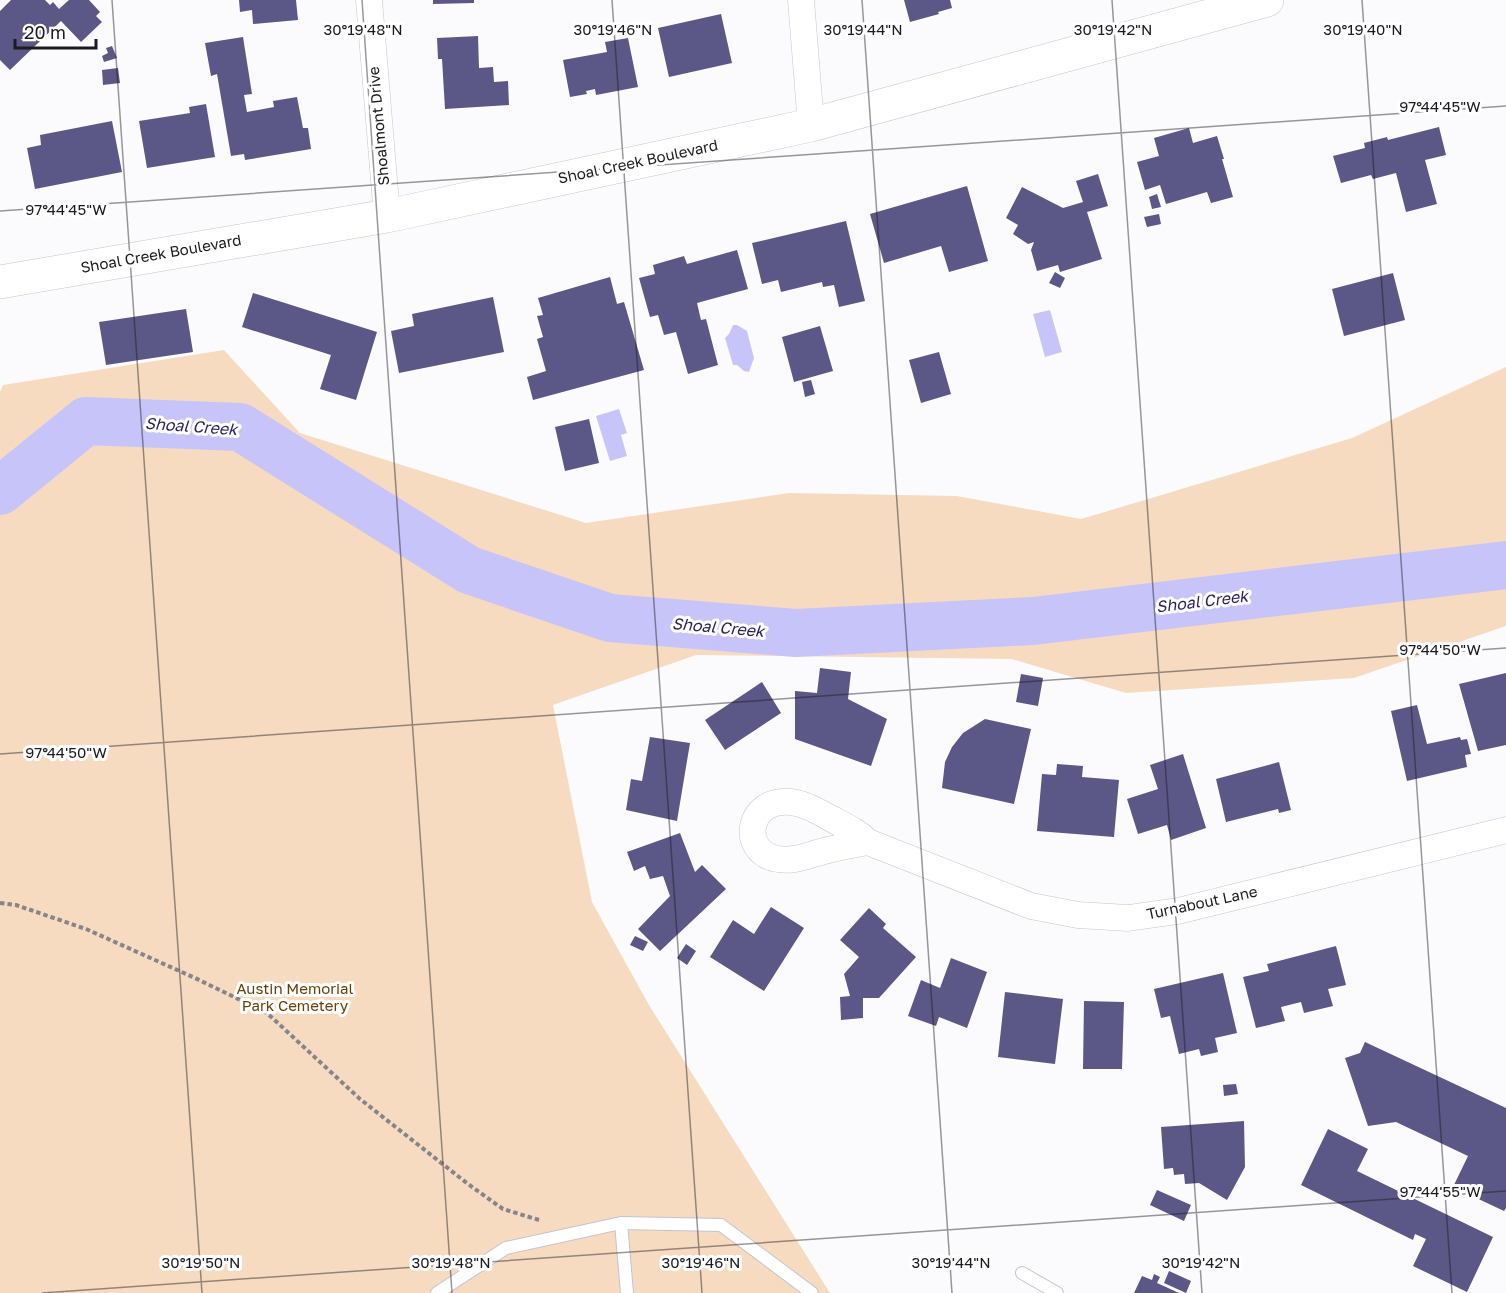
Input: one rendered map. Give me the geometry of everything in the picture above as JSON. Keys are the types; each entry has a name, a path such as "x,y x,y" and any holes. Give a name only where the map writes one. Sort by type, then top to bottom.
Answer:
{"street":[{"name":"Shoalmont Drive","path":"369,0 387,216"},
{"path":"801,0 811,125"},
{"name":"Shoal Creek Boulevard","path":"0,282 387,216 811,125 1267,0"},
{"name":"Turnabout Lane","path":"868,842 1031,906 1078,915 1128,918 1178,910 1506,830"}],"lane":[{"path":"621,1223 627,1293"},
{"path":"437,1293 506,1248 621,1223 722,1225 812,1293"},
{"path":"1022,1273 1057,1293"}],"path":[{"path":"0,903 16,905 86,929 267,1012 360,1099 468,1184 503,1209 556,1225 572,1234"}],"green space":[{"name":"Austin Memorial Park Cemetery","path":"224,350 300,433 586,523 789,493 957,496 1081,519 1352,438 1506,367 1506,626 1354,678 1126,693 1012,659 696,655 553,705 592,902 649,1005 830,1293 0,1293 0,392 3,385"}],"water":[{"path":"1050,310 1062,352 1045,357 1033,314"},
{"path":"733,325 747,331 754,358 749,372 733,365 725,338"},
{"path":"619,409 627,433 621,435 627,456 610,461 596,416"}],"building":[{"path":"11,0 45,0 50,5 53,2 59,9 69,0 89,0 100,12 96,16 102,22 81,42 61,21 10,70 0,60 0,11"},
{"path":"239,0 296,0 298,20 253,24 252,10 240,12"},
{"path":"433,0 474,0 474,3 433,4"},
{"path":"904,0 950,0 952,8 910,22"},
{"path":"721,14 732,63 669,77 658,28"},
{"path":"478,36 479,68 493,67 494,82 508,81 509,105 445,109 442,59 438,59 437,38"},
{"path":"243,37 252,94 244,95 247,112 274,107 273,101 297,97 303,128 308,128 311,149 245,160 244,154 231,156 217,74 211,76 205,43"},
{"path":"628,38 638,87 596,95 595,89 586,91 587,94 570,97 563,60 607,52 605,42"},
{"path":"112,46 117,58 104,62 102,56 108,53 106,48"},
{"path":"118,68 120,83 103,85 102,70"},
{"path":"206,104 215,157 147,168 139,121 190,113 189,107"},
{"path":"112,121 122,172 35,189 27,148 41,145 40,135"},
{"path":"1439,127 1446,155 1425,160 1437,204 1406,212 1396,173 1373,179 1371,175 1341,183 1333,156 1365,148 1364,143 1387,137 1388,140"},
{"path":"1189,128 1193,143 1217,136 1233,197 1211,203 1207,192 1166,204 1160,185 1145,190 1137,162 1159,156 1154,138"},
{"path":"1098,174 1108,206 1087,212 1102,259 1060,272 1058,265 1037,271 1031,250 1034,242 1028,244 1013,234 1018,225 1006,218 1022,187 1063,208 1083,202 1076,181"},
{"path":"967,186 988,261 949,272 941,246 884,263 870,214"},
{"path":"1157,194 1161,207 1152,209 1149,197"},
{"path":"1159,214 1161,224 1147,227 1144,217"},
{"path":"846,221 865,301 839,307 834,285 823,287 822,282 781,292 778,280 762,284 752,243"},
{"path":"737,250 748,289 697,303 701,320 706,319 718,365 688,374 676,332 664,335 658,315 650,317 639,278 655,274 653,265 684,256 687,264"},
{"path":"1055,272 1065,278 1060,288 1049,283"},
{"path":"1393,273 1405,320 1344,336 1332,289"},
{"path":"610,277 617,304 624,302 644,370 533,400 527,377 546,371 537,339 543,337 537,316 543,315 538,298"},
{"path":"253,293 377,332 356,400 320,389 331,355 242,327"},
{"path":"493,297 504,352 399,373 391,331 414,326 412,314"},
{"path":"186,309 193,352 106,365 99,322"},
{"path":"820,326 833,371 794,382 782,337"},
{"path":"939,352 951,394 921,403 909,360"},
{"path":"811,380 815,394 805,397 802,382"},
{"path":"589,419 599,463 565,471 555,427"},
{"path":"820,668 851,672 848,699 887,719 871,766 795,739 795,691 817,693"},
{"path":"1506,673 1506,745 1478,751 1459,684"},
{"path":"1021,674 1043,678 1038,706 1016,702"},
{"path":"762,682 781,713 725,750 705,720"},
{"path":"1417,705 1427,744 1460,737 1461,740 1467,739 1471,754 1465,755 1467,767 1407,781 1391,711"},
{"path":"985,719 1031,729 1014,804 942,788 945,762 952,747 963,733"},
{"path":"650,737 690,743 677,821 626,810 631,779 642,781"},
{"path":"1183,754 1206,828 1171,840 1167,825 1138,834 1127,799 1158,789 1150,765"},
{"path":"1279,762 1291,810 1279,813 1278,809 1226,822 1216,779"},
{"path":"1057,764 1083,766 1082,777 1119,780 1114,837 1037,831 1042,774 1056,775"},
{"path":"680,833 695,872 702,865 726,889 660,951 638,929 670,896 663,876 650,879 645,866 634,871 627,852"},
{"path":"771,907 804,928 764,991 710,957 733,920 754,934"},
{"path":"869,908 886,924 883,928 916,957 879,998 863,998 863,1018 841,1020 840,997 850,996 844,974 859,957 840,940"},
{"path":"635,936 648,942 643,951 630,945"},
{"path":"686,944 696,951 687,965 677,958"},
{"path":"1336,946 1346,985 1328,989 1333,1006 1304,1013 1301,1002 1281,1007 1285,1021 1256,1028 1243,977 1269,971 1267,964"},
{"path":"951,958 987,972 967,1028 939,1017 936,1026 908,1016 921,980 940,988"},
{"path":"1223,973 1237,1033 1215,1038 1218,1052 1201,1056 1199,1049 1179,1054 1170,1016 1161,1018 1154,989"},
{"path":"1005,992 1063,999 1055,1064 998,1057"},
{"path":"1084,1001 1124,1002 1122,1069 1083,1069"},
{"path":"1365,1042 1506,1108 1506,1208 1504,1211 1453,1187 1468,1156 1396,1122 1368,1126 1345,1058 1360,1053"},
{"path":"1236,1084 1238,1094 1224,1096 1223,1085"},
{"path":"1244,1121 1245,1167 1227,1200 1199,1183 1185,1184 1184,1174 1174,1175 1173,1168 1164,1169 1161,1127"},
{"path":"1328,1129 1368,1149 1357,1171 1493,1237 1467,1292 1413,1266 1426,1239 1415,1234 1413,1240 1301,1185"},
{"path":"1157,1190 1191,1205 1184,1221 1150,1205"},
{"path":"1169,1271 1191,1281 1186,1293 1164,1283"},
{"path":"1154,1274 1160,1277 1157,1283 1179,1293 1134,1293 1142,1276 1152,1280"}],"waterway":[{"name":"Shoal Creek","path":"0,491 86,421 240,427 469,570 610,618 796,633 1033,621 1506,565"}]}
